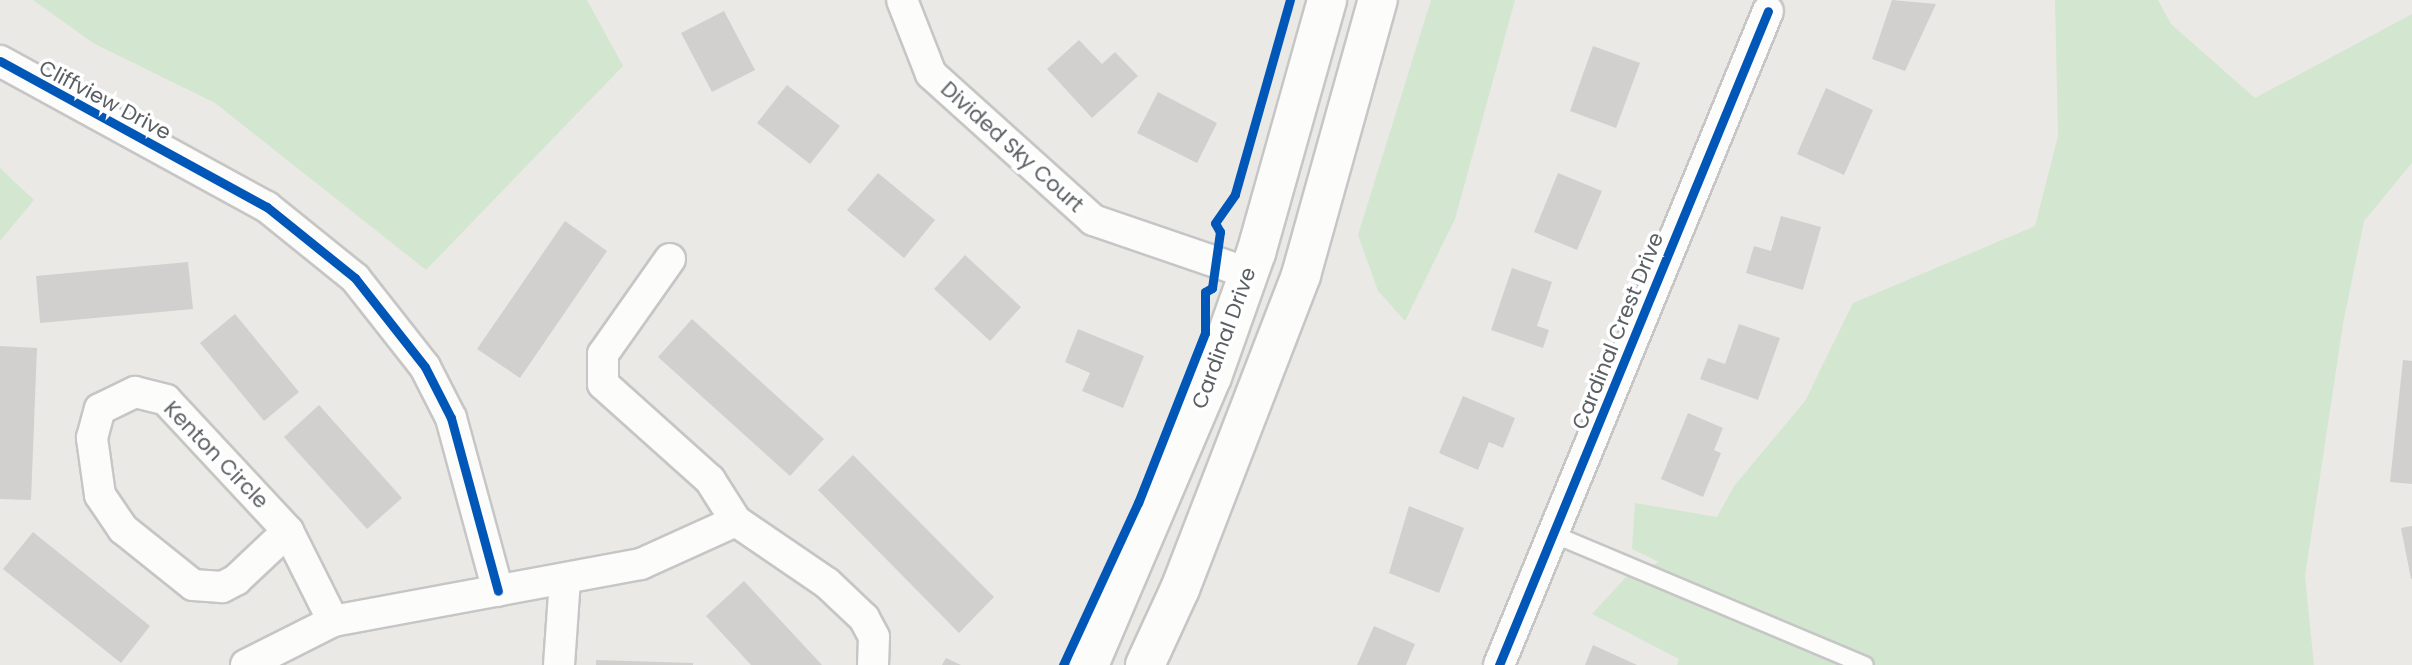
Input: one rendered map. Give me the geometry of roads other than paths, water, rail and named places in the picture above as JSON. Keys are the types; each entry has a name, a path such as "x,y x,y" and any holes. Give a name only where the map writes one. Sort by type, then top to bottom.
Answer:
{"main road":[{"name":"Cardinal Drive","path":"1089,665 1160,507 1248,273 1327,0"},
{"path":"1145,665 1181,589 1301,275 1378,0"}],"street":[{"name":"Divided Sky Court","path":"902,0 931,74 1093,220 1248,273"},
{"name":"Cardinal Crest Drive","path":"1499,665 1768,10"},
{"name":"Cliffview Drive","path":"0,61 267,207 355,278 425,368 451,418 469,465 498,591"},
{"path":"670,258 603,354 603,384 710,480 736,521 827,583 864,618 874,637 873,665"},
{"name":"Kenton Circle","path":"288,531 236,580 222,587 193,585 123,529 107,507 92,438 100,409 135,392 166,400 288,531 333,621"},
{"path":"246,665 333,621 641,564 736,521"},
{"path":"559,665 565,580"}],"lane":[{"path":"1553,534 1865,665"}]}
